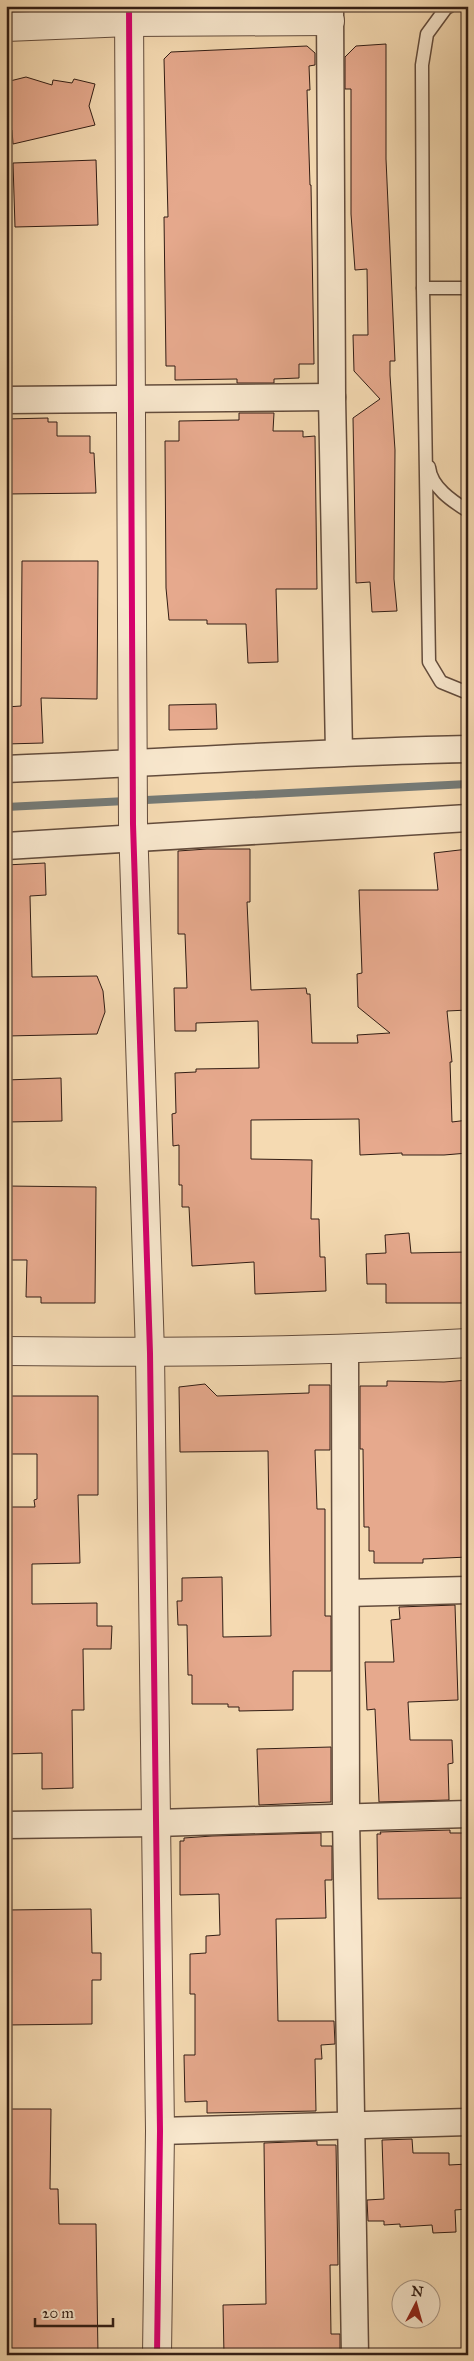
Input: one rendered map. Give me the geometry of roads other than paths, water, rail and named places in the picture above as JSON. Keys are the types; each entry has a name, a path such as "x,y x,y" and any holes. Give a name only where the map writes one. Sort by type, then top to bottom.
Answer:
{"street":[{"path":"129,14 132,774 150,1353 160,2131 157,2355"},
{"path":"6,28 129,14 330,14 332,397 339,752"},
{"path":"6,400 332,397"},
{"path":"6,769 132,774 339,752 468,749"},
{"path":"6,846 133,832 468,818"},
{"path":"6,1351 150,1353 345,1350 468,1343"},
{"path":"345,1350 346,1816 355,2355"},
{"path":"346,1593 468,1590"},
{"path":"6,1825 156,1823 346,1816 468,1814"},
{"path":"160,2131 468,2122"}],"lane":[{"path":"446,7 428,34 422,65 423,288 429,662 441,682 468,693"},
{"path":"423,288 468,288"},
{"path":"426,437 430,476 446,497 468,511"}],"waterway":[{"path":"6,807 468,784"}]}
